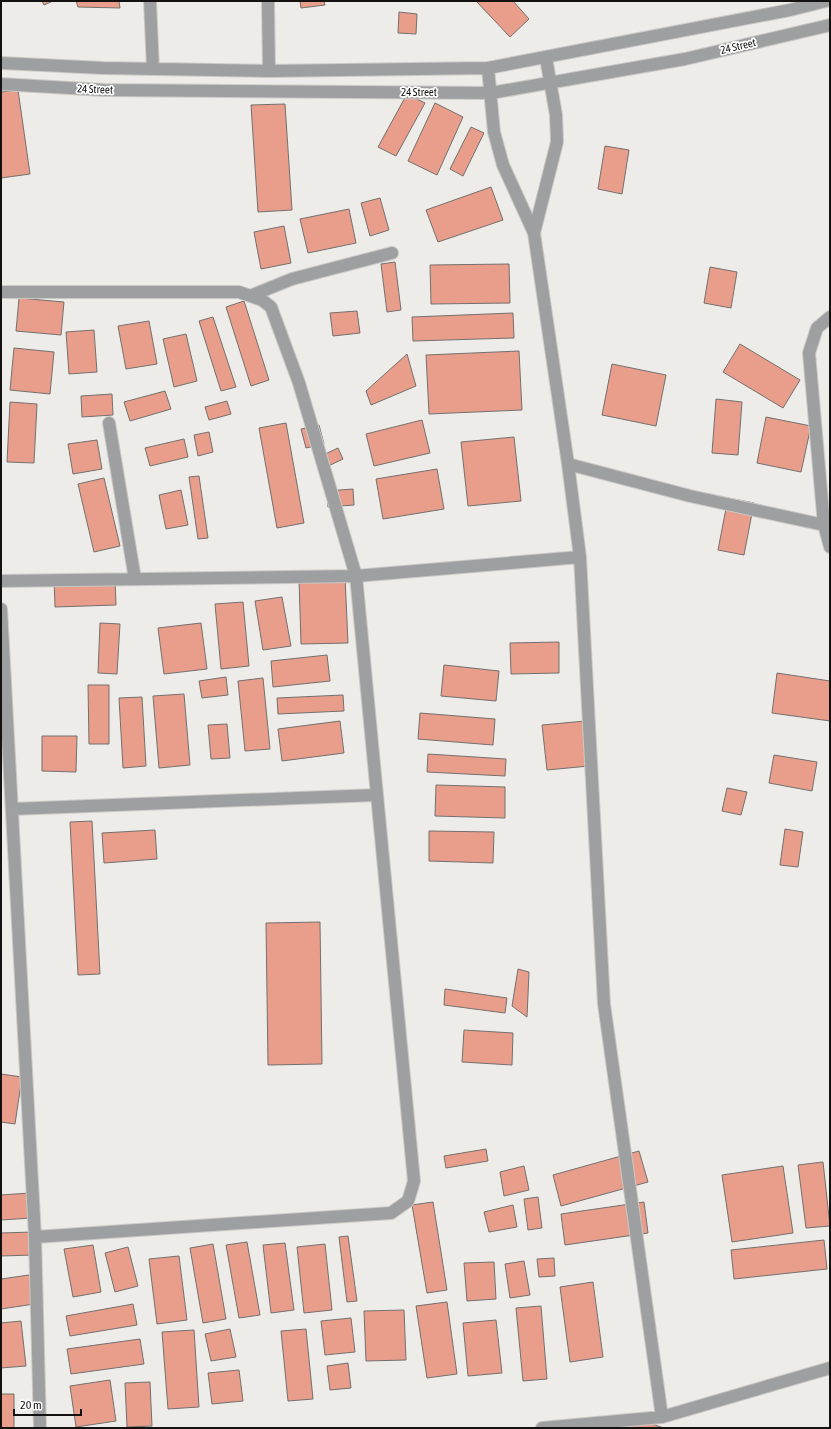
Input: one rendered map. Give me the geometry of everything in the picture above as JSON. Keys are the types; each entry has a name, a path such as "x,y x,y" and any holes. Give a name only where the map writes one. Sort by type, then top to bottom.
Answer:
{"street":[{"path":"150,1 153,69"},
{"path":"268,1 269,71"},
{"path":"790,10 800,1"},
{"name":"24 Street","path":"1,63 153,69 269,71 488,68 790,10 826,1"},
{"name":"24 Street","path":"1,84 104,90 491,93 685,59 830,25"},
{"path":"534,233 557,142 556,115 546,58"},
{"path":"488,68 494,132 503,166 534,233 580,557 604,1004 662,1418"},
{"path":"250,296 292,279 392,254"},
{"path":"1,292 239,292 262,300 271,307 299,383 356,576 414,1181 408,1201 391,1213 36,1237"},
{"path":"830,317 817,328 809,353 824,525 830,547"},
{"path":"109,423 135,579"},
{"path":"568,464 690,496 824,525"},
{"path":"1,581 356,576 580,557"},
{"path":"1,609 36,1237 40,1428"},
{"path":"12,809 376,795"},
{"path":"542,1428 662,1418 830,1368"}],"building":[{"path":"42,1 53,1 44,5"},
{"path":"76,1 119,1 120,8 78,7"},
{"path":"300,1 324,1 325,5 301,8"},
{"path":"476,1 513,1 529,19 510,37"},
{"path":"399,12 417,14 416,34 398,33"},
{"path":"18,90 30,174 1,178 1,92"},
{"path":"407,94 425,103 396,156 378,147"},
{"path":"435,103 463,117 437,175 408,161"},
{"path":"285,104 292,210 258,212 251,105"},
{"path":"471,127 484,133 463,176 450,169"},
{"path":"605,146 629,150 622,194 598,189"},
{"path":"491,187 503,220 438,242 426,210"},
{"path":"380,198 389,230 370,236 361,203"},
{"path":"349,209 356,243 308,253 300,219"},
{"path":"284,226 291,263 261,269 254,232"},
{"path":"395,262 401,310 387,312 381,264"},
{"path":"509,264 510,303 431,304 430,265"},
{"path":"710,267 737,272 731,308 704,303"},
{"path":"19,298 64,302 61,335 16,331"},
{"path":"244,301 269,380 251,386 226,307"},
{"path":"357,311 360,333 333,336 330,313"},
{"path":"513,313 514,338 413,341 412,317"},
{"path":"213,317 236,387 221,391 199,321"},
{"path":"149,321 157,364 126,369 118,326"},
{"path":"94,330 97,372 69,374 66,332"},
{"path":"186,334 197,381 174,387 163,339"},
{"path":"740,344 800,380 783,408 723,372"},
{"path":"14,348 54,352 50,394 10,390"},
{"path":"519,351 522,410 429,414 426,355"},
{"path":"407,354 416,386 371,405 366,391"},
{"path":"612,364 666,375 656,426 602,415"},
{"path":"165,391 171,409 130,421 124,402"},
{"path":"112,394 113,415 82,417 81,396"},
{"path":"716,399 742,402 738,455 712,453"},
{"path":"227,401 231,414 209,420 205,407"},
{"path":"10,402 37,404 34,463 7,462"},
{"path":"766,417 811,426 801,472 757,463"},
{"path":"422,420 430,453 374,466 366,434"},
{"path":"286,423 304,523 277,528 259,428"},
{"path":"319,425 324,444 306,448 301,429"},
{"path":"209,432 213,452 198,456 194,435"},
{"path":"514,437 521,501 468,506 461,442"},
{"path":"184,439 188,457 150,466 145,448"},
{"path":"97,440 102,469 73,474 68,444"},
{"path":"338,448 343,459 322,469 317,458"},
{"path":"437,469 444,509 383,519 376,479"},
{"path":"199,476 208,538 198,539 189,477"},
{"path":"104,478 120,546 94,552 78,484"},
{"path":"353,489 354,505 328,507 327,491"},
{"path":"181,490 188,525 166,529 159,495"},
{"path":"728,498 754,503 744,555 718,550"},
{"path":"115,577 116,605 55,607 54,579"},
{"path":"345,577 348,643 301,644 299,579"},
{"path":"282,597 291,646 263,650 255,601"},
{"path":"243,602 249,666 221,669 215,604"},
{"path":"100,623 120,624 117,674 98,673"},
{"path":"201,623 207,669 164,674 158,628"},
{"path":"559,642 559,673 511,674 510,643"},
{"path":"327,655 330,681 273,687 271,661"},
{"path":"444,665 499,671 496,701 441,696"},
{"path":"777,673 830,681 830,721 772,713"},
{"path":"226,677 228,695 202,698 199,681"},
{"path":"263,678 270,749 245,751 238,681"},
{"path":"88,685 109,685 109,744 89,744"},
{"path":"184,694 190,765 159,768 153,696"},
{"path":"343,695 344,711 278,714 277,698"},
{"path":"142,697 146,766 123,768 119,698"},
{"path":"420,713 495,719 493,745 418,739"},
{"path":"340,721 344,753 282,761 278,729"},
{"path":"585,721 589,766 547,770 542,725"},
{"path":"227,724 230,758 211,759 208,725"},
{"path":"42,736 77,736 76,772 42,771"},
{"path":"428,754 506,759 505,776 427,772"},
{"path":"774,755 817,762 812,791 769,783"},
{"path":"436,785 505,787 505,818 435,816"},
{"path":"727,788 747,792 741,815 722,811"},
{"path":"92,821 100,974 78,975 70,822"},
{"path":"785,829 803,832 798,867 780,865"},
{"path":"155,830 157,859 104,863 102,833"},
{"path":"429,831 494,832 493,863 429,861"},
{"path":"320,922 322,1064 268,1065 266,923"},
{"path":"518,969 529,972 527,1017 512,1006"},
{"path":"445,989 507,998 505,1013 444,1005"},
{"path":"464,1030 513,1033 512,1065 462,1062"},
{"path":"1,1074 22,1077 15,1124 1,1122"},
{"path":"486,1149 488,1161 446,1168 444,1156"},
{"path":"639,1151 648,1182 561,1206 553,1175"},
{"path":"823,1162 830,1226 806,1228 798,1165"},
{"path":"524,1166 529,1190 504,1196 500,1172"},
{"path":"783,1166 793,1233 732,1242 722,1175"},
{"path":"29,1193 31,1218 1,1220 1,1195"},
{"path":"538,1197 542,1228 528,1230 524,1199"},
{"path":"433,1202 447,1290 427,1293 412,1205"},
{"path":"644,1202 648,1233 565,1245 561,1214"},
{"path":"513,1205 517,1227 489,1232 484,1212"},
{"path":"33,1232 34,1255 1,1256 1,1233"},
{"path":"348,1236 357,1301 347,1302 339,1237"},
{"path":"824,1240 827,1269 734,1279 731,1250"},
{"path":"247,1242 260,1315 239,1318 226,1245"},
{"path":"285,1243 294,1310 271,1313 263,1245"},
{"path":"213,1244 226,1319 203,1323 190,1248"},
{"path":"325,1244 332,1310 304,1313 297,1247"},
{"path":"93,1245 101,1292 73,1297 64,1249"},
{"path":"128,1247 138,1286 115,1292 105,1253"},
{"path":"179,1256 187,1320 157,1324 149,1259"},
{"path":"554,1258 555,1276 539,1277 537,1259"},
{"path":"524,1261 530,1295 510,1298 505,1264"},
{"path":"494,1262 496,1299 467,1301 464,1263"},
{"path":"36,1274 41,1303 1,1309 1,1279"},
{"path":"593,1282 603,1357 570,1362 560,1287"},
{"path":"447,1302 457,1374 427,1378 416,1306"},
{"path":"133,1304 137,1325 70,1336 66,1316"},
{"path":"541,1306 547,1379 523,1381 516,1308"},
{"path":"404,1310 406,1360 366,1361 364,1311"},
{"path":"351,1318 355,1352 325,1355 321,1321"},
{"path":"496,1320 502,1373 468,1376 463,1323"},
{"path":"21,1321 26,1366 1,1368 1,1323"},
{"path":"230,1329 236,1357 211,1361 205,1334"},
{"path":"306,1329 313,1399 288,1401 281,1331"},
{"path":"194,1330 199,1407 168,1409 162,1332"},
{"path":"140,1339 144,1364 71,1374 67,1349"},
{"path":"348,1363 351,1388 330,1390 327,1366"},
{"path":"239,1370 243,1401 212,1404 208,1373"},
{"path":"110,1380 116,1421 76,1427 70,1386"},
{"path":"150,1382 152,1426 127,1427 125,1383"},
{"path":"1,1394 14,1394 14,1428 1,1428"},
{"path":"627,1416 664,1428 623,1428"}]}
